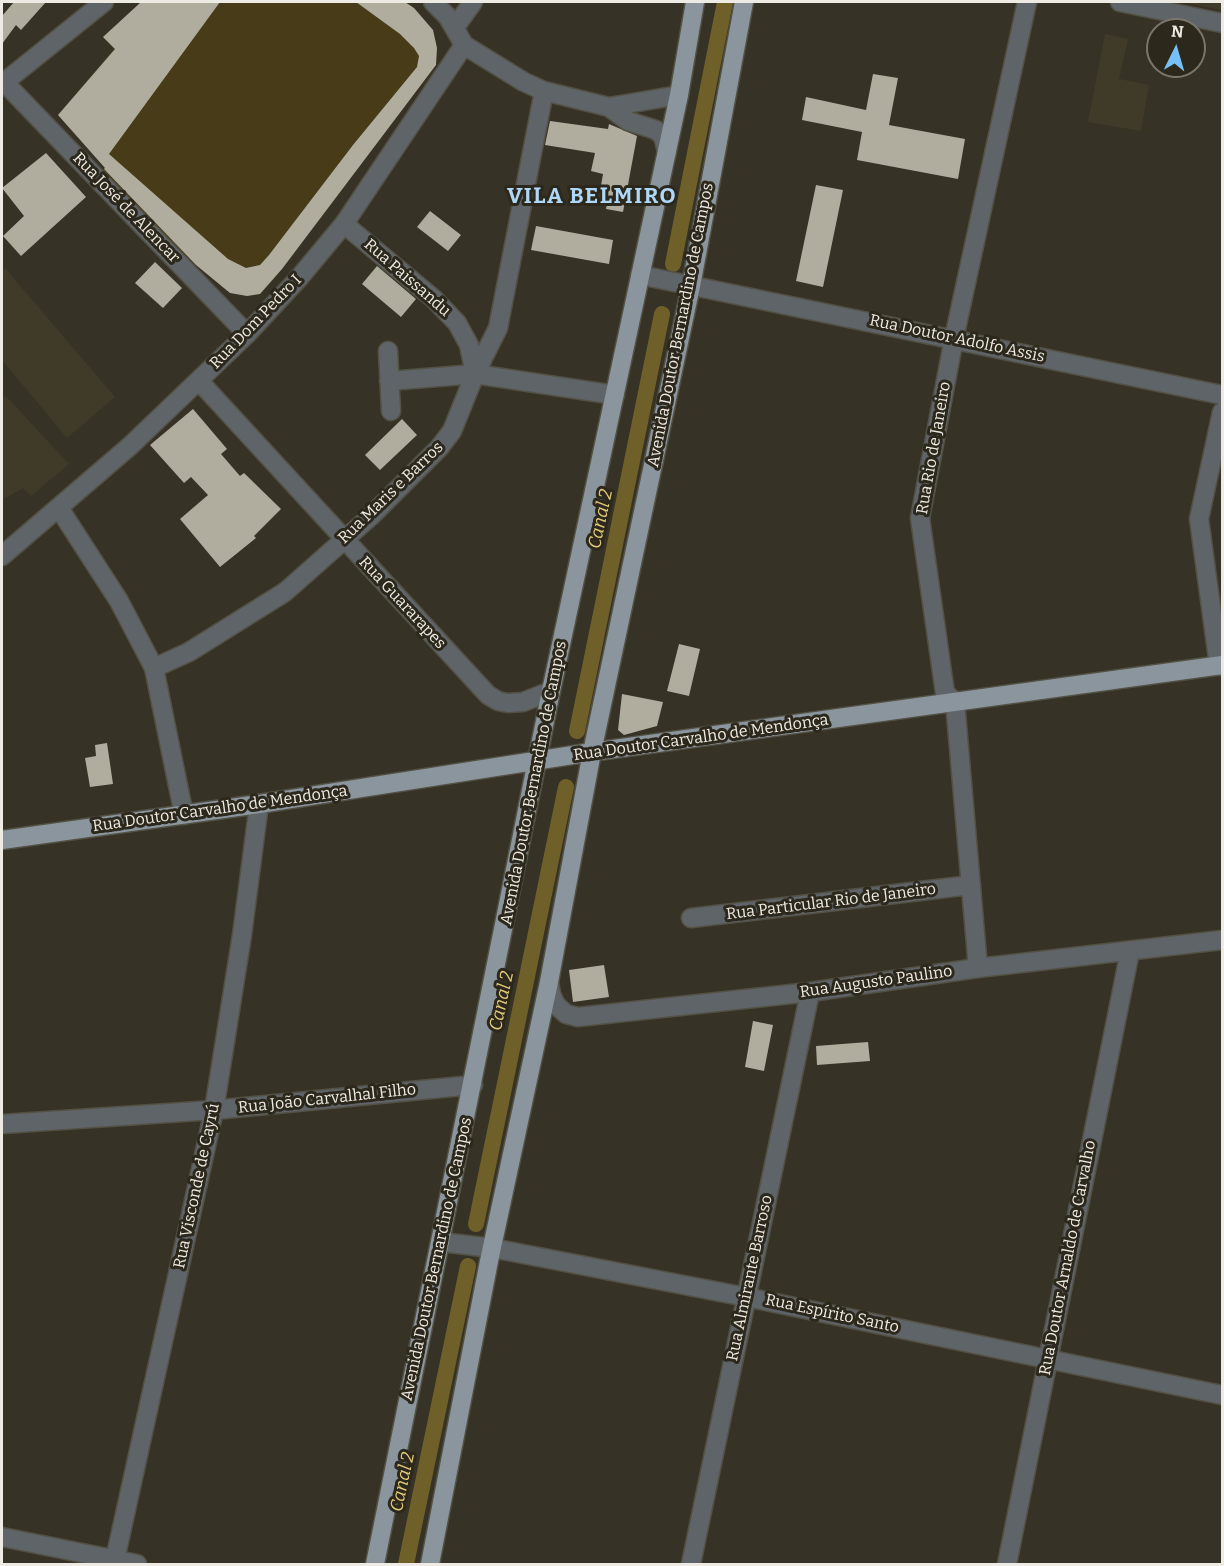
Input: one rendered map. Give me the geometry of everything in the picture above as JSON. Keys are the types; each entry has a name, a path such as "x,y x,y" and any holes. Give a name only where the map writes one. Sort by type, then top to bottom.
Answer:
{"main road":[{"name":"Avenida Doutor Bernardino de Campos","path":"375,1564 551,691 679,95 695,2"},
{"name":"Avenida Doutor Bernardino de Campos","path":"430,1564 492,1248 549,982 592,752 691,286 744,2"},
{"name":"Rua Doutor Carvalho de Mendonça","path":"2,840 259,804 592,752 1221,666"}],"street":[{"path":"3,83 104,2"},
{"path":"433,2 455,27 464,45 524,82 544,91 609,107 628,121 657,130 663,136 667,152"},
{"path":"455,27 473,2"},
{"name":"Rua Rio de Janeiro","path":"978,968 955,702 945,693 920,518 954,338 1027,2"},
{"path":"1120,2 1222,23"},
{"name":"Rua Dom Pedro I","path":"2,556 130,446 247,334 299,278 344,224 464,45"},
{"name":"Rua José de Alencar","path":"3,83 247,334"},
{"name":"Rua Maris e Barros","path":"154,668 189,652 285,592 371,516 439,448 452,430 475,374 498,328 544,91"},
{"path":"609,107 679,95"},
{"name":"Rua Paissandu","path":"344,224 434,299 457,322 469,345 475,374"},
{"name":"Rua Doutor Adolfo Assis","path":"640,275 1222,395"},
{"path":"388,351 391,411"},
{"path":"389,381 475,374 615,395"},
{"name":"Rua Guararapes","path":"199,381 488,695 508,703 523,702 551,691"},
{"path":"1221,666 1199,519 1222,412"},
{"path":"59,508 119,601 154,668 184,815"},
{"name":"Rua Visconde de Cayrú","path":"114,1562 214,1110 242,935 259,804"},
{"name":"Rua Particular Rio de Janeiro","path":"691,918 971,885"},
{"name":"Rua Augusto Paulino","path":"549,982 556,1005 566,1014 578,1017 810,992 978,968 1222,940"},
{"name":"Rua Doutor Arnaldo de Carvalho","path":"1007,1564 1130,951"},
{"name":"Rua Almirante Barroso","path":"691,1564 810,992"},
{"name":"Rua João Carvalhal Filho","path":"2,1124 214,1110 473,1084"},
{"name":"Rua Espírito Santo","path":"441,1242 492,1248 746,1297 1222,1395"},
{"path":"2,1537 114,1562 137,1564"}],"shaded area":[{"path":"142,2 405,2 414,8 433,30 437,48 436,65 282,269 260,294 247,296 230,293 195,264 98,175 105,167 58,115 114,49 103,37"},
{"path":"1181,2 1222,2 1222,10"},
{"path":"1105,34 1128,39 1119,79 1149,85 1141,131 1088,122"},
{"path":"5,268 115,397 67,438 2,360 2,271"},
{"path":"5,395 69,464 31,496 23,488 2,500 2,399"}],"building":[{"path":"14,2 46,2 21,30 16,25 2,44 2,16"},
{"path":"141,2 220,2 109,154 228,259 246,268 260,265 269,255 353,145 417,67 419,56 414,48 400,34 356,2 405,2 414,8 433,30 437,48 436,65 282,269 260,294 247,296 230,293 196,265 104,169 58,115 115,49 103,37"},
{"path":"873,74 898,78 889,125 965,139 958,179 857,160 862,132 802,120 806,97 866,110"},
{"path":"550,121 608,129 609,124 637,136 623,212 606,209 608,198 599,197 603,174 591,171 595,153 545,145"},
{"path":"46,153 86,197 21,256 3,236 24,216 2,188"},
{"path":"816,185 843,190 823,287 796,281"},
{"path":"430,211 461,235 448,251 417,227"},
{"path":"536,226 613,240 609,264 531,250"},
{"path":"155,262 182,288 163,308 135,283"},
{"path":"377,266 416,299 401,317 362,284"},
{"path":"193,409 227,449 221,454 240,476 244,473 281,509 254,536 256,538 220,567 180,519 208,495 191,477 184,483 150,445"},
{"path":"402,419 417,435 380,470 365,455"},
{"path":"679,644 700,649 689,696 667,691"},
{"path":"622,694 663,702 657,726 624,735 618,730"},
{"path":"107,743 113,784 90,787 85,758 96,756 95,745"},
{"path":"604,965 609,997 573,1002 569,970"},
{"path":"753,1021 773,1025 764,1071 745,1067"},
{"path":"868,1042 870,1061 817,1065 816,1046"}],"waterway":[{"name":"Canal 2","path":"673,264 725,2"},
{"name":"Canal 2","path":"577,731 662,314"},
{"name":"Canal 2","path":"476,1224 566,787"},
{"name":"Canal 2","path":"406,1564 468,1266"}],"district":[{"name":"VILA BELMIRO","path":"592,197"}]}
